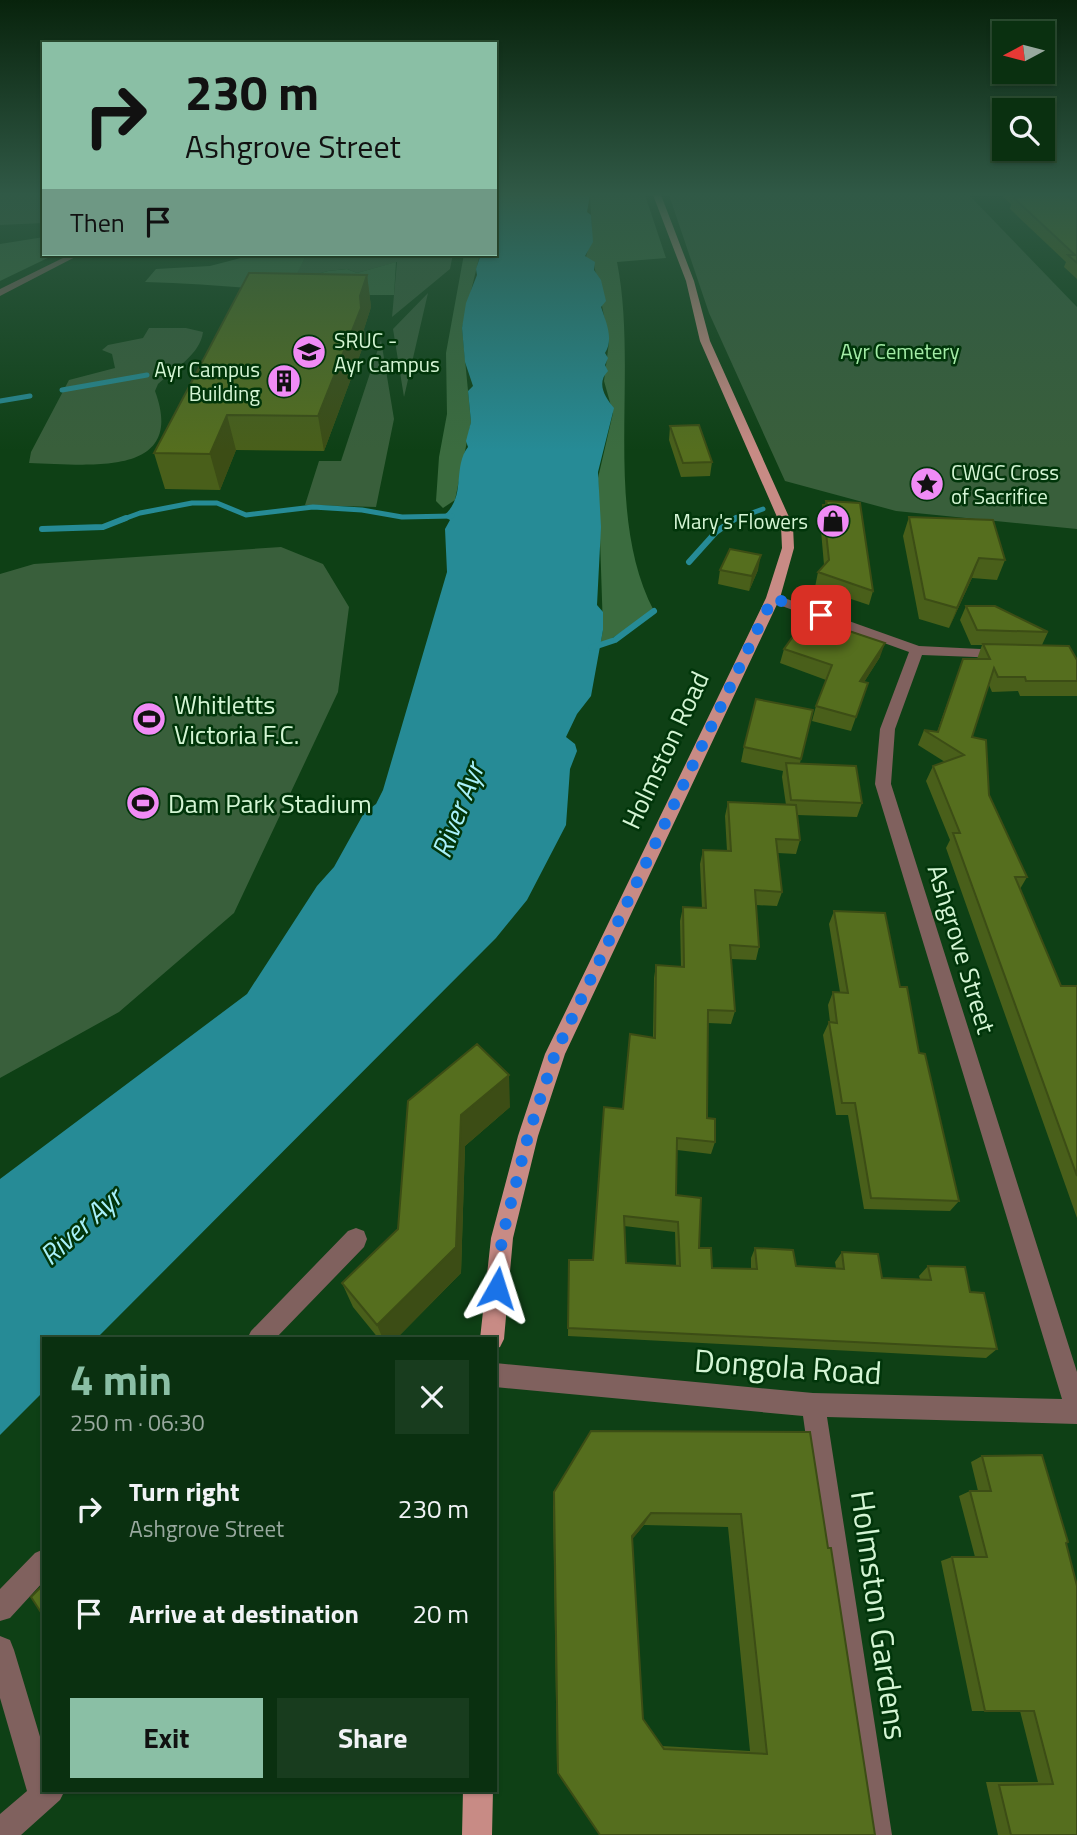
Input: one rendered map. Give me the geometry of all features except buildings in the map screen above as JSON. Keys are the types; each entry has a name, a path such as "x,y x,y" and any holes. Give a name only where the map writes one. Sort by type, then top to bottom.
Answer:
{"main road":[{"name":"Holmston Road","path":"492,1337 502,1238 528,1136 555,1054 773,598 788,548 787,526 705,341 690,281"},
{"path":"477,1835 478,1792"}],"street":[{"path":"0,293 24,281"},
{"path":"773,598 917,650 1021,654"},
{"name":"Ashgrove Street","path":"917,650 890,713 882,747 883,784 1077,1411"},
{"path":"271,1335 356,1239"},
{"name":"Dongola Road","path":"497,1375 813,1405 1077,1411"},
{"name":"Holmston Gardens","path":"813,1405 877,1835"},
{"path":"0,1608 42,1564"},
{"path":"0,1650 42,1781"},
{"path":"0,1834 46,1793"}],"green space":[{"path":"395,281 436,281 392,317"},
{"path":"395,281 394,295 332,294 145,282"},
{"path":"459,281 474,281 462,328 471,422 455,500 443,508 436,501 439,457 447,414 446,353"},
{"path":"597,281 620,281 625,349 624,441 629,530 638,572 654,611 600,646 603,630 598,478 613,413 604,381 609,342"},
{"name":"Ayr Cemetery","path":"698,281 1052,281 1077,307 1077,529 896,511 785,481 709,313"},
{"path":"428,293 404,397 393,329"},
{"path":"149,328 186,328 203,332 192,355 158,384 155,391 161,420 157,440 144,453 125,461 77,465 29,463 31,452 69,380 115,368 112,354 102,350 108,345 143,338"},
{"path":"381,340 394,419 376,507 305,505 319,461 341,461"},
{"name":"Dam Park Stadium","path":"281,547 323,564 349,607 338,692 234,913 119,1012 0,1078 0,574 34,564"}],"water":[{"name":"River Ayr","path":"475,281 601,281 606,301 601,307 609,336 605,353 608,358 605,365 608,371 602,385 614,408 598,472 601,527 597,605 603,612 603,630 591,696 577,714 566,737 575,744 577,751 570,769 566,825 527,900 496,938 98,1337 42,1337 42,1393 0,1435 0,1179 247,994 317,886 334,867 364,813 376,804 383,790 447,572 445,529 450,520 443,516 455,501 471,422 468,391 473,386 465,362 462,328 466,303"}],"waterway":[{"path":"62,390 147,375"},
{"path":"0,401 30,396"},
{"path":"121,520 140,513 192,503 217,503 246,515 313,507 362,510 402,517 452,516"},
{"path":"733,520 763,509"},
{"path":"42,529 103,527 126,518"},
{"path":"689,562 716,532 733,520"},
{"path":"591,648 615,640 654,611"}],"place":[{"name":"SRUC - Ayr Campus","path":"309,352"},
{"name":"Ayr Campus Building","path":"284,381"},
{"name":"CWGC Cross of Sacrifice","path":"927,484"},
{"name":"Mary's Flowers","path":"833,521"},
{"name":"Whitletts Victoria F.C.","path":"149,719"},
{"name":"Dam Park Stadium","path":"143,803"}],"route":[{"path":"497,1288 502,1238 528,1136 555,1054 761,622 773,598 821,615"}]}
